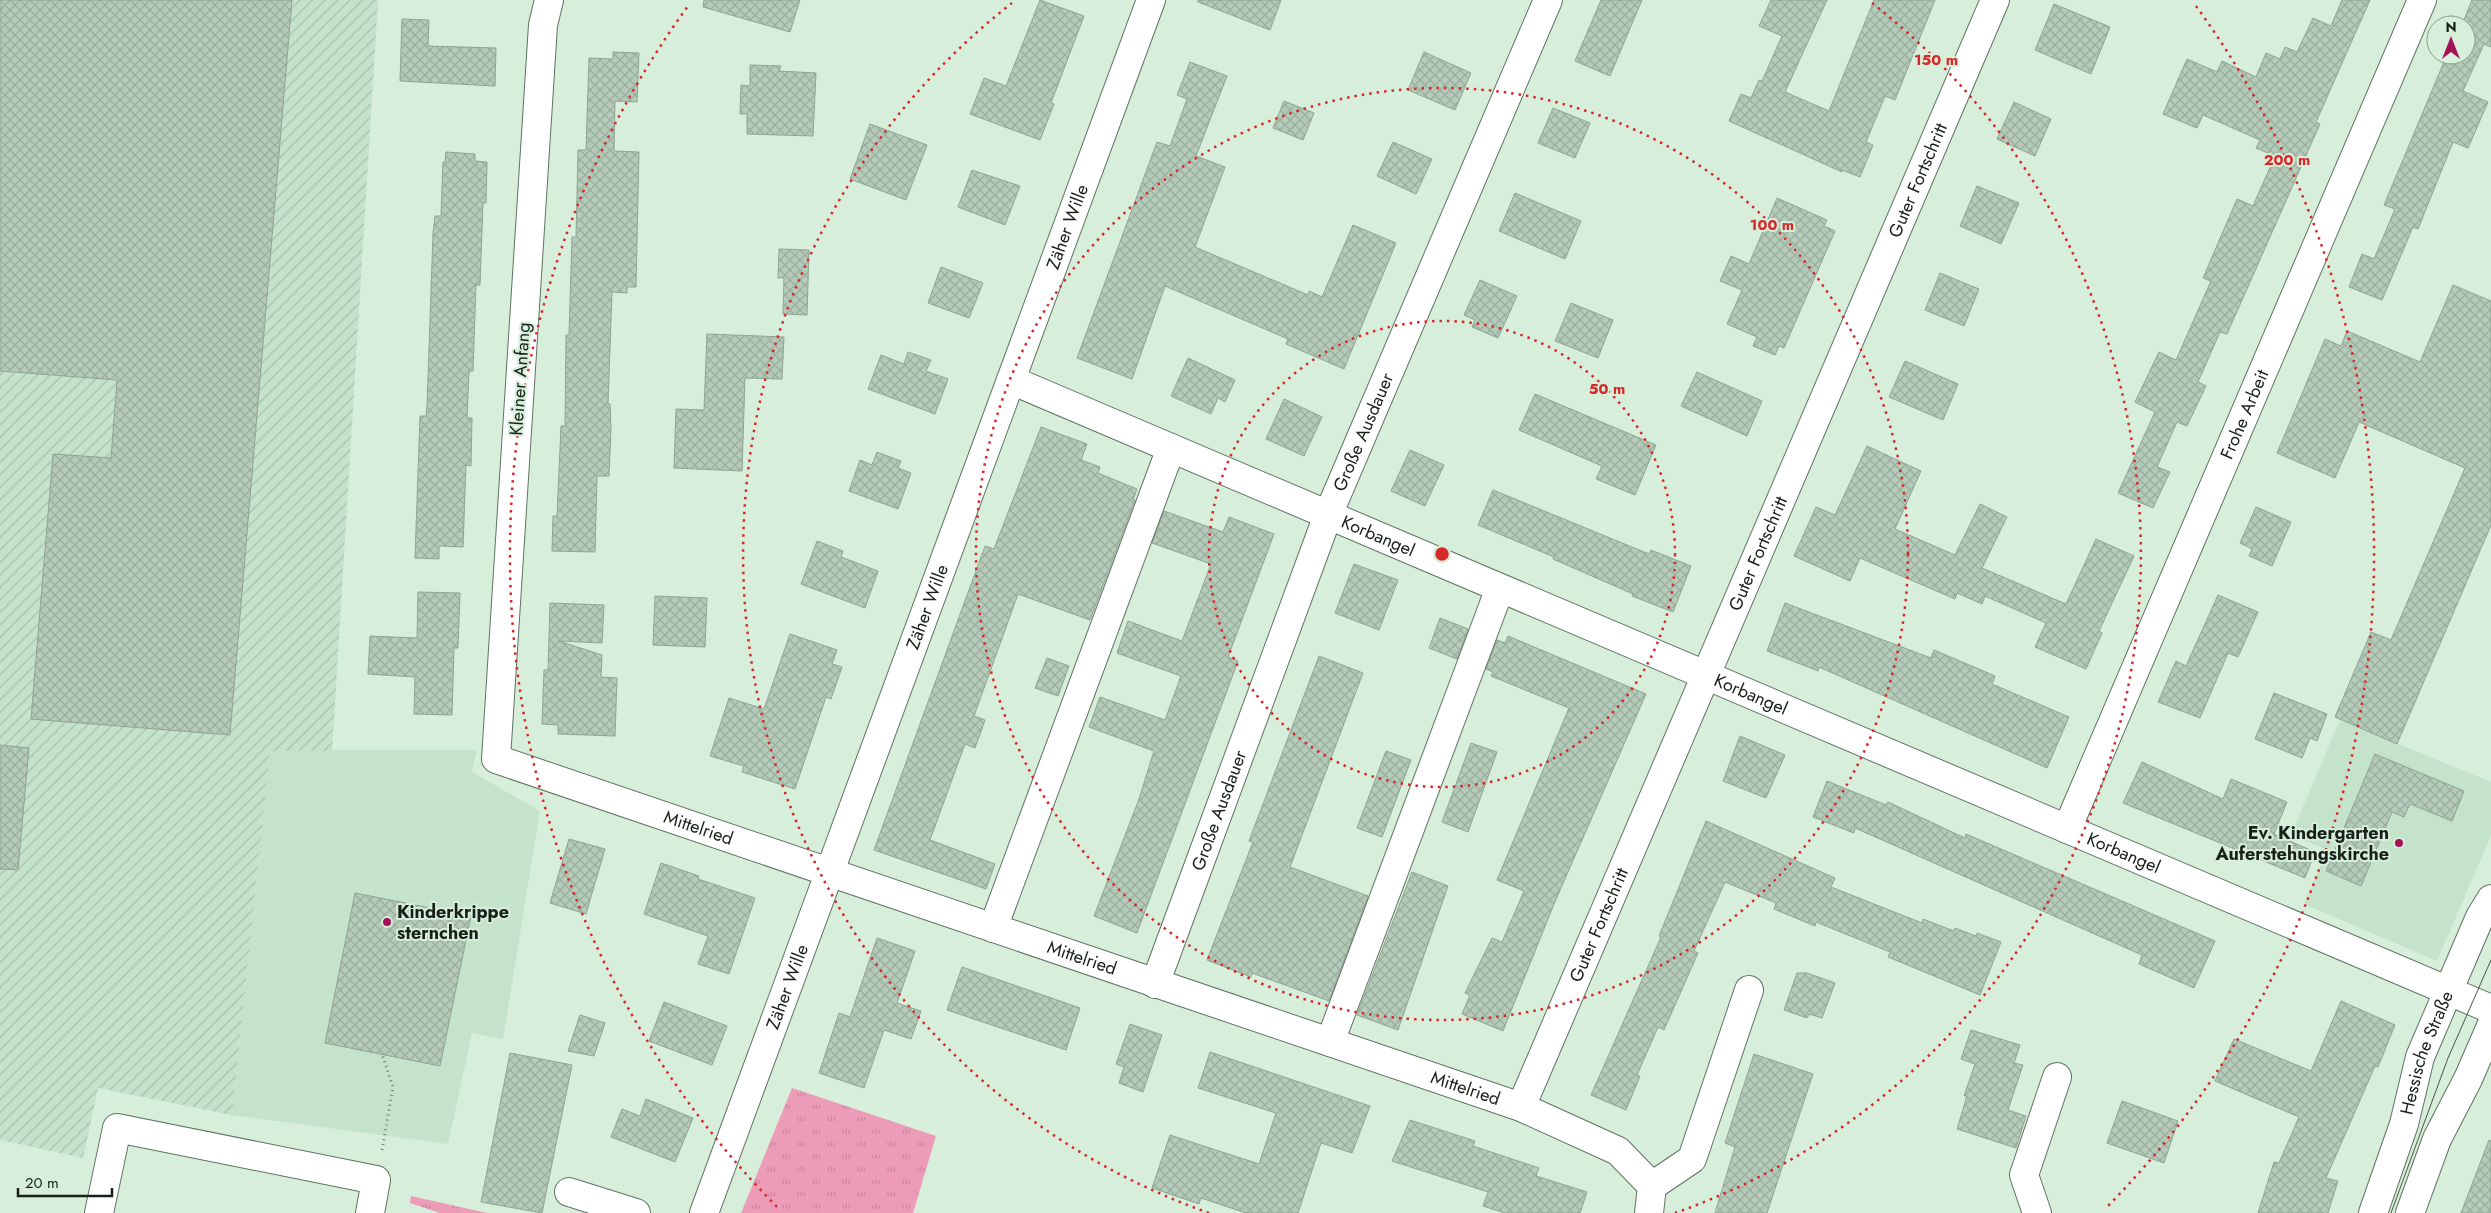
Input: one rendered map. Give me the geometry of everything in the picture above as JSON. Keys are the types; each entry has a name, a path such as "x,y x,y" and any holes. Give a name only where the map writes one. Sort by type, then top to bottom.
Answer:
{"street":[{"name":"Kleiner Anfang","path":"496,759 543,26 549,0"},
{"name":"Zäher Wille","path":"704,1213 1151,0"},
{"name":"Große Ausdauer","path":"1155,984 1328,515 1548,0"},
{"name":"Guter Fortschritt","path":"1521,1107 1995,0"},
{"name":"Frohe Arbeit","path":"2067,829 2422,0"},
{"name":"Korbangel","path":"1011,380 2491,1009"},
{"path":"993,928 1171,448"},
{"path":"1330,1042 1500,588"},
{"name":"Mittelried","path":"496,759 1521,1107 1618,1151 1652,1186"},
{"name":"Hessische Straße","path":"2373,1213 2404,1124 2420,1057 2480,917 2491,899"},
{"path":"1649,1213 1652,1186 1692,1159 1749,990"},
{"name":"Hessische Straße","path":"2410,1213 2437,1139 2468,1079 2491,1026"},
{"path":"2037,1213 2024,1175 2057,1076"},
{"path":"99,1213 117,1128 376,1180 370,1213"},
{"path":"569,1192 636,1213"}],"path":[{"path":"376,1180 393,1087 382,1054"}],"shaded area":[{"path":"0,0 378,0 332,751 270,751 232,1115 98,1088 83,1158 0,1140"},
{"name":"Ev. Kindergarten Auferstehungskirche","path":"2340,720 2491,782 2491,835 2437,961 2304,904 2327,850 2291,835"},
{"name":"Kinderkrippe sternchen","path":"270,750 477,750 472,772 540,811 503,1039 472,1033 448,1144 232,1115"}],"green space":[{"path":"792,1088 936,1136 913,1213 741,1213"},
{"path":"411,1196 487,1213 440,1213 410,1203"}],"building":[{"path":"0,0 292,0 230,735 31,719 53,454 111,458 117,380 0,371"},
{"path":"704,0 800,0 790,32 703,7"},
{"path":"1040,0 1084,16 1051,103 1054,104 1040,140 970,114 984,78 1006,86"},
{"path":"1198,0 1281,0 1270,30 1198,2"},
{"path":"1601,0 1642,0 1610,76 1575,61"},
{"path":"1771,0 1827,0 1785,92 1829,111 1874,0 1935,0 1895,100 1885,96 1866,142 1873,145 1860,177 1842,170 1842,172 1729,121 1741,94 1751,98 1759,80 1762,81 1782,36 1759,26"},
{"path":"2342,0 2370,0 2316,122 2320,124 2227,334 2220,332 2198,382 2206,386 2187,426 2177,422 2157,467 2170,472 2153,508 2118,493 2155,412 2135,402 2159,352 2176,360 2211,281 2203,278 2237,199 2253,206 2275,156 2256,148 2260,140 2203,115 2197,128 2163,114 2187,59 2217,72 2222,61 2256,77 2266,53 2280,59 2285,47 2297,52 2313,18 2331,26"},
{"path":"2472,0 2491,0 2491,47 2484,44 2476,62 2476,15 2466,15"},
{"path":"2054,4 2110,27 2091,74 2035,50"},
{"path":"402,19 429,20 428,46 496,48 495,86 400,81"},
{"path":"613,52 639,53 637,102 615,101 614,151 639,152 636,287 627,287 627,293 612,292 608,404 610,404 611,428 609,476 597,476 595,552 552,551 553,516 557,516 561,426 565,426 566,335 569,335 572,237 576,237 578,150 586,150 589,58 613,59"},
{"path":"1424,52 1471,73 1455,110 1408,90"},
{"path":"1190,62 1227,76 1196,156 1225,167 1195,247 1308,295 1309,291 1322,297 1353,225 1396,243 1344,369 1286,344 1288,339 1165,286 1132,379 1077,358 1157,142 1170,146 1187,99 1177,95"},
{"path":"750,65 781,66 779,71 816,73 813,136 747,134 747,114 740,114 741,85 750,86"},
{"path":"2443,65 2475,65 2463,91 2488,102 2468,148 2453,142 2418,229 2413,227 2382,300 2349,287 2362,254 2374,259 2395,209 2384,205"},
{"path":"1284,101 1314,113 1303,140 1273,128"},
{"path":"2014,102 2051,119 2035,156 1997,139"},
{"path":"1553,108 1590,123 1575,158 1538,143"},
{"path":"870,124 927,145 906,200 850,179"},
{"path":"1393,142 1432,159 1416,194 1377,176"},
{"path":"446,152 475,154 475,161 487,162 486,203 483,203 480,285 476,285 473,371 469,371 467,418 472,418 471,466 466,465 463,547 439,546 439,559 415,558 420,416 426,416 427,406 433,234 435,216 441,216 443,162 445,162"},
{"path":"972,170 1020,186 1005,225 958,207"},
{"path":"1977,186 2019,203 2001,244 1960,226"},
{"path":"1515,193 1581,221 1565,259 1499,231"},
{"path":"1777,198 1827,220 1824,226 1835,231 1784,348 1779,346 1775,355 1753,346 1757,337 1727,324 1742,290 1720,281 1731,256 1749,264"},
{"path":"779,249 809,250 807,315 783,314 784,278 778,278"},
{"path":"941,267 983,283 969,318 928,303"},
{"path":"1940,273 1979,289 1964,326 1925,310"},
{"path":"1480,280 1517,296 1498,338 1472,327 1475,320 1464,315"},
{"path":"2453,285 2491,301 2491,525 2397,744 2335,717 2371,632 2391,640 2465,468 2359,422 2335,478 2277,453 2325,339 2341,346 2347,331 2420,362"},
{"path":"1571,303 1613,320 1598,358 1555,341"},
{"path":"707,334 784,337 782,379 745,378 742,471 674,468 676,409 704,410"},
{"path":"908,352 931,360 926,371 948,379 935,414 868,389 881,355 904,364"},
{"path":"1188,358 1235,380 1225,402 1218,398 1211,414 1171,396"},
{"path":"1905,361 1958,384 1943,420 1889,397"},
{"path":"1697,372 1762,401 1747,436 1681,406"},
{"path":"1535,394 1656,445 1635,495 1596,479 1602,466 1519,430"},
{"path":"1284,399 1322,417 1304,456 1266,439"},
{"path":"1041,427 1087,444 1081,460 1100,467 1098,473 1137,489 1133,500 1135,500 1090,620 1018,594 974,716 985,720 975,748 965,744 930,840 995,864 986,889 874,850 985,546 994,549"},
{"path":"1867,446 1921,471 1895,529 1955,555 1980,504 2007,517 1982,568 2066,604 2096,539 2134,556 2099,631 2102,633 2086,669 2035,647 2046,623 1985,596 1982,604 1957,593 1955,599 1860,558 1850,581 1794,556 1816,507 1835,515"},
{"path":"1410,450 1444,465 1425,506 1391,491"},
{"path":"877,452 901,461 898,468 911,473 898,509 849,491 860,460 872,465"},
{"path":"1493,490 1649,554 1651,550 1691,566 1673,612 1632,596 1633,594 1553,559 1554,557 1478,525"},
{"path":"2256,507 2291,522 2272,566 2249,556 2252,549 2240,543"},
{"path":"1164,511 1223,532 1229,517 1274,534 1228,657 1238,661 1137,933 1094,916 1139,799 1154,751 1089,727 1100,697 1165,720 1181,676 1117,653 1128,621 1182,641 1211,564 1152,543"},
{"path":"817,541 843,551 841,557 878,571 865,608 801,584"},
{"path":"1354,564 1398,580 1379,630 1335,613"},
{"path":"418,592 460,593 458,648 454,648 452,715 414,714 415,677 368,674 370,636 417,638"},
{"path":"2218,595 2258,612 2238,657 2228,653 2200,718 2158,702 2176,661 2186,666"},
{"path":"655,596 707,598 705,647 653,645"},
{"path":"550,603 604,605 602,643 559,641 602,655 601,677 617,678 615,736 558,734 558,725 542,724 544,670 548,670"},
{"path":"1785,603 1931,658 1934,650 1995,676 1992,684 2069,717 2047,768 1819,667 1818,671 1767,651"},
{"path":"1440,618 1468,629 1457,659 1429,648"},
{"path":"790,634 837,650 832,664 842,667 831,699 826,697 795,789 742,772 744,766 710,756 729,698 764,709"},
{"path":"1508,636 1646,694 1554,904 1503,1031 1462,1014 1470,995 1465,993 1492,938 1502,942 1524,891 1497,880 1569,708 1491,676 1493,672 1486,669 1497,640 1505,643"},
{"path":"1319,656 1363,673 1290,867 1368,896 1329,1001 1252,973 1251,977 1207,960 1253,842 1249,841"},
{"path":"1047,658 1069,666 1058,696 1035,688"},
{"path":"2274,693 2327,714 2317,741 2310,738 2302,758 2255,739"},
{"path":"1740,736 1785,755 1766,798 1723,781"},
{"path":"1471,743 1497,752 1468,832 1442,822"},
{"path":"0,745 29,748 18,870 0,869"},
{"path":"1386,751 1411,760 1382,837 1357,828"},
{"path":"2375,754 2464,791 2452,821 2410,804 2404,817 2392,812 2361,886 2326,871"},
{"path":"2142,762 2223,799 2231,779 2287,802 2274,834 2315,852 2305,878 2123,803"},
{"path":"1827,781 1886,805 1888,802 1965,838 1966,834 2215,941 2194,988 2139,964 2142,955 1855,828 1854,833 1813,817"},
{"path":"1706,821 1835,878 1831,887 1922,923 1923,919 1954,931 1955,928 1976,936 1977,933 2001,942 1980,995 1888,957 1890,952 1816,922 1815,926 1774,909 1776,903 1725,882 1694,951 1698,953 1664,1030 1658,1027 1637,1075 1640,1076 1626,1110 1591,1095 1661,937 1659,936"},
{"path":"569,839 605,849 586,914 550,903"},
{"path":"661,863 699,876 698,879 755,898 729,974 698,964 708,936 644,914"},
{"path":"1412,872 1448,886 1398,1030 1357,1015"},
{"path":"355,893 471,916 440,1066 325,1043"},
{"path":"877,938 915,951 897,1003 921,1011 911,1039 884,1030 864,1088 819,1073 839,1013 850,1017"},
{"path":"962,967 1080,1008 1066,1050 947,1010"},
{"path":"1797,973 1807,973 1835,983 1822,1018 1809,1014 1807,1018 1784,1010"},
{"path":"2341,1001 2395,1025 2378,1067 2375,1066 2326,1178 2338,1181 2328,1213 2258,1213 2274,1162 2279,1163 2299,1117 2215,1081 2234,1039 2311,1071"},
{"path":"664,1002 727,1026 712,1065 649,1041"},
{"path":"580,1015 605,1023 594,1056 568,1051"},
{"path":"1130,1024 1162,1035 1143,1092 1119,1083 1124,1067 1116,1064"},
{"path":"1971,1030 2020,1045 2014,1063 2023,1065 2008,1110 2026,1116 2016,1148 1957,1129 1967,1096 1964,1096 1975,1064 1961,1059"},
{"path":"1210,1052 1370,1106 1352,1153 1321,1143 1298,1213 1246,1213 1201,1198 1199,1204 1152,1188 1170,1135 1259,1164 1276,1113 1198,1088"},
{"path":"510,1053 572,1065 542,1213 481,1202"},
{"path":"1754,1054 1813,1074 1767,1213 1715,1213 1735,1147 1725,1143"},
{"path":"646,1099 693,1118 675,1162 611,1137 622,1109 640,1116"},
{"path":"2122,1101 2178,1121 2164,1163 2107,1143"},
{"path":"1410,1120 1475,1141 1473,1146 1539,1168 1536,1176 1587,1192 1580,1213 1505,1213 1483,1206 1488,1192 1392,1161"},
{"path":"2489,1140 2491,1141 2491,1213 2461,1213"}],"tram line":[{"path":"2391,1213 2448,1058 2491,960"}],"place":[{"name":"Ev. Kindergarten Auferstehungskirche","path":"2399,843"},
{"name":"Kinderkrippe sternchen","path":"387,922"}]}
